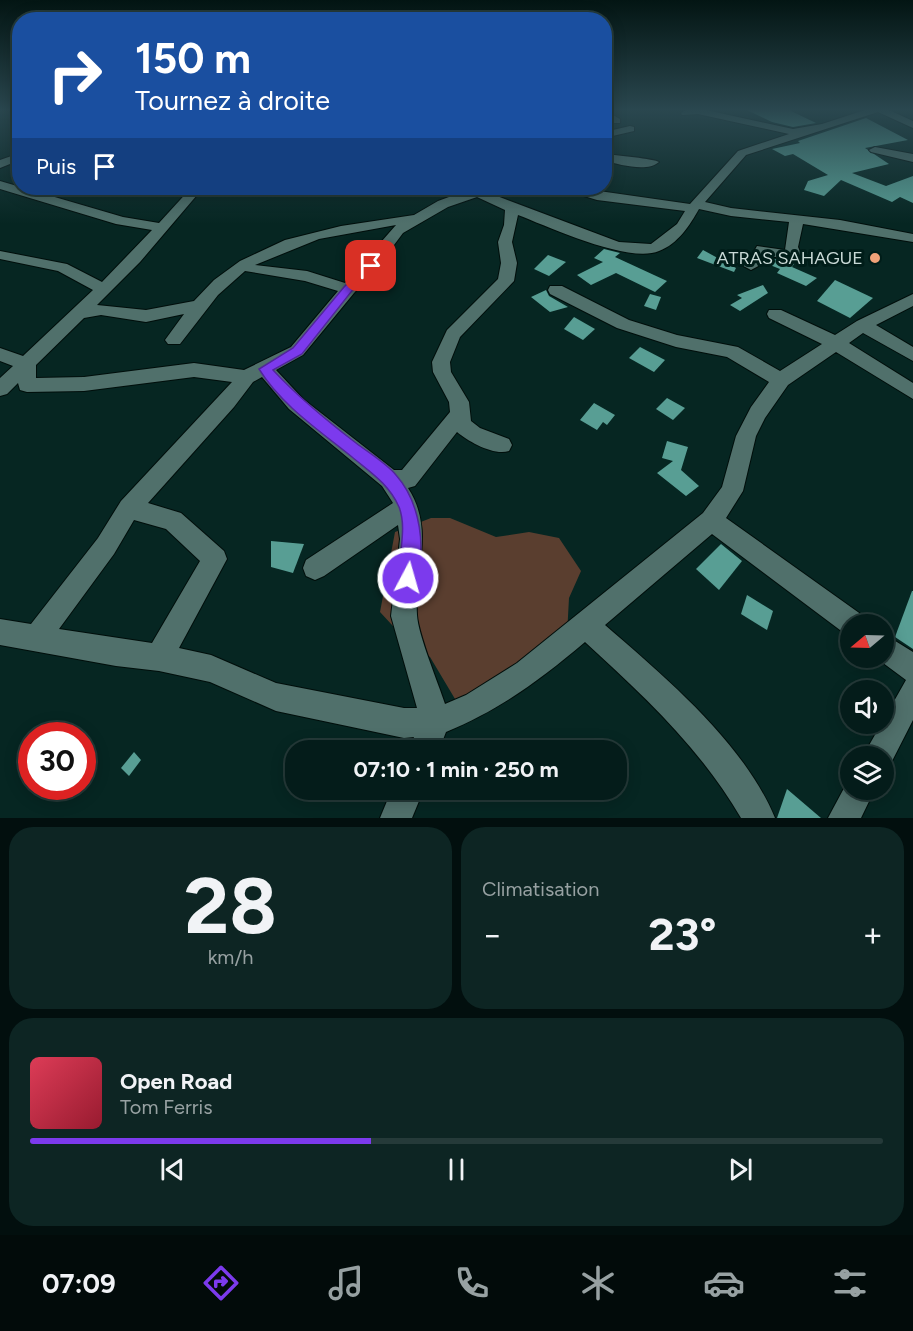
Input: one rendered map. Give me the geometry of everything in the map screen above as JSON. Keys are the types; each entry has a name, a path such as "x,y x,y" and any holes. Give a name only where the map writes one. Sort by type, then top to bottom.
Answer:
{"street":[{"path":"492,195 512,208 616,246 642,250 655,248 682,227 694,206 729,165 742,153 757,148"},
{"path":"875,150 913,158"},
{"path":"612,158 636,163 653,162"},
{"path":"34,195 121,221 163,228"},
{"path":"0,389 104,289 163,228 191,195"},
{"path":"37,638 106,546 129,508 227,402 256,373 297,351 348,289 371,266 398,230 443,204 469,195"},
{"path":"596,195 614,199 694,206 840,224 913,238"},
{"path":"502,445 473,434 462,425 459,402 442,372 441,362 453,334 506,281 509,263 505,242 511,225 512,208"},
{"path":"174,340 199,306 227,277 258,256 296,242 379,222 418,219"},
{"path":"739,260 751,265 757,261 762,249 784,255 794,254 791,247 797,225 794,220"},
{"path":"0,255 62,267 104,289"},
{"path":"246,265 253,270 307,276 348,289"},
{"path":"556,290 622,324 676,341 732,352 781,380"},
{"path":"0,632 116,653 159,657 211,669 276,697 404,723 436,723 476,705 527,673 711,520 732,491 746,436 758,412 781,380 863,325 910,302"},
{"path":"78,313 101,310 146,316 199,306"},
{"path":"775,314 836,344 913,393"},
{"path":"863,325 913,355"},
{"path":"0,354 27,364"},
{"path":"27,364 27,385 84,384 194,370 256,373 390,479 407,506 412,539 404,616 436,723 428,740"},
{"path":"390,479 407,479 460,414"},
{"path":"315,568 407,506"},
{"path":"129,508 173,520 215,559 159,657"},
{"path":"711,520 840,614"},
{"path":"584,624 639,674 705,741 745,792 759,818"},
{"path":"894,655 913,669"},
{"path":"883,746 913,691"},
{"path":"396,818 403,800"},
{"path":"844,818 854,800"}],"shaded area":[{"path":"431,518 450,518 496,537 529,532 559,538 581,571 569,598 567,635 524,689 494,708 458,704 430,657 404,638 380,612 395,532"}],"building":[{"path":"865,148 889,164 852,173 886,186 913,176 913,203 900,197 892,202 841,180 824,196 804,190 808,181 828,175 793,154 785,156 772,149"},
{"path":"604,249 620,253 615,257 667,281 655,292 616,273 591,285 577,275 603,262 594,258"},
{"path":"703,250 736,268 734,272 697,258"},
{"path":"548,255 566,262 549,276 534,269"},
{"path":"768,258 787,261 794,264 792,267 817,278 806,286 777,273 780,269 765,263"},
{"path":"835,280 873,298 850,318 817,301"},
{"path":"763,285 768,293 740,311 730,305 742,298 737,295"},
{"path":"546,290 549,296 568,307 550,312 531,297"},
{"path":"650,294 661,297 656,310 644,306"},
{"path":"574,317 595,329 583,340 564,329"},
{"path":"640,347 665,360 654,372 629,358"},
{"path":"667,398 685,408 673,420 656,409"},
{"path":"594,403 615,415 607,425 603,422 597,430 580,420"},
{"path":"667,441 688,447 681,470 699,486 686,496 657,473 673,461 662,458"},
{"path":"271,541 304,544 293,573 271,567"},
{"path":"721,544 742,561 719,590 696,569"},
{"path":"913,591 913,649 895,637"},
{"path":"747,595 773,611 767,630 741,614"},
{"path":"134,752 141,760 129,776 121,768"},
{"path":"787,789 821,818 777,818"}],"place":[{"name":"ATRAS SAHAGUE","path":"875,258"}],"route":[{"path":"371,266 348,289 330,314 297,351 265,369 296,404 390,479 407,506 412,539 408,578"}]}
